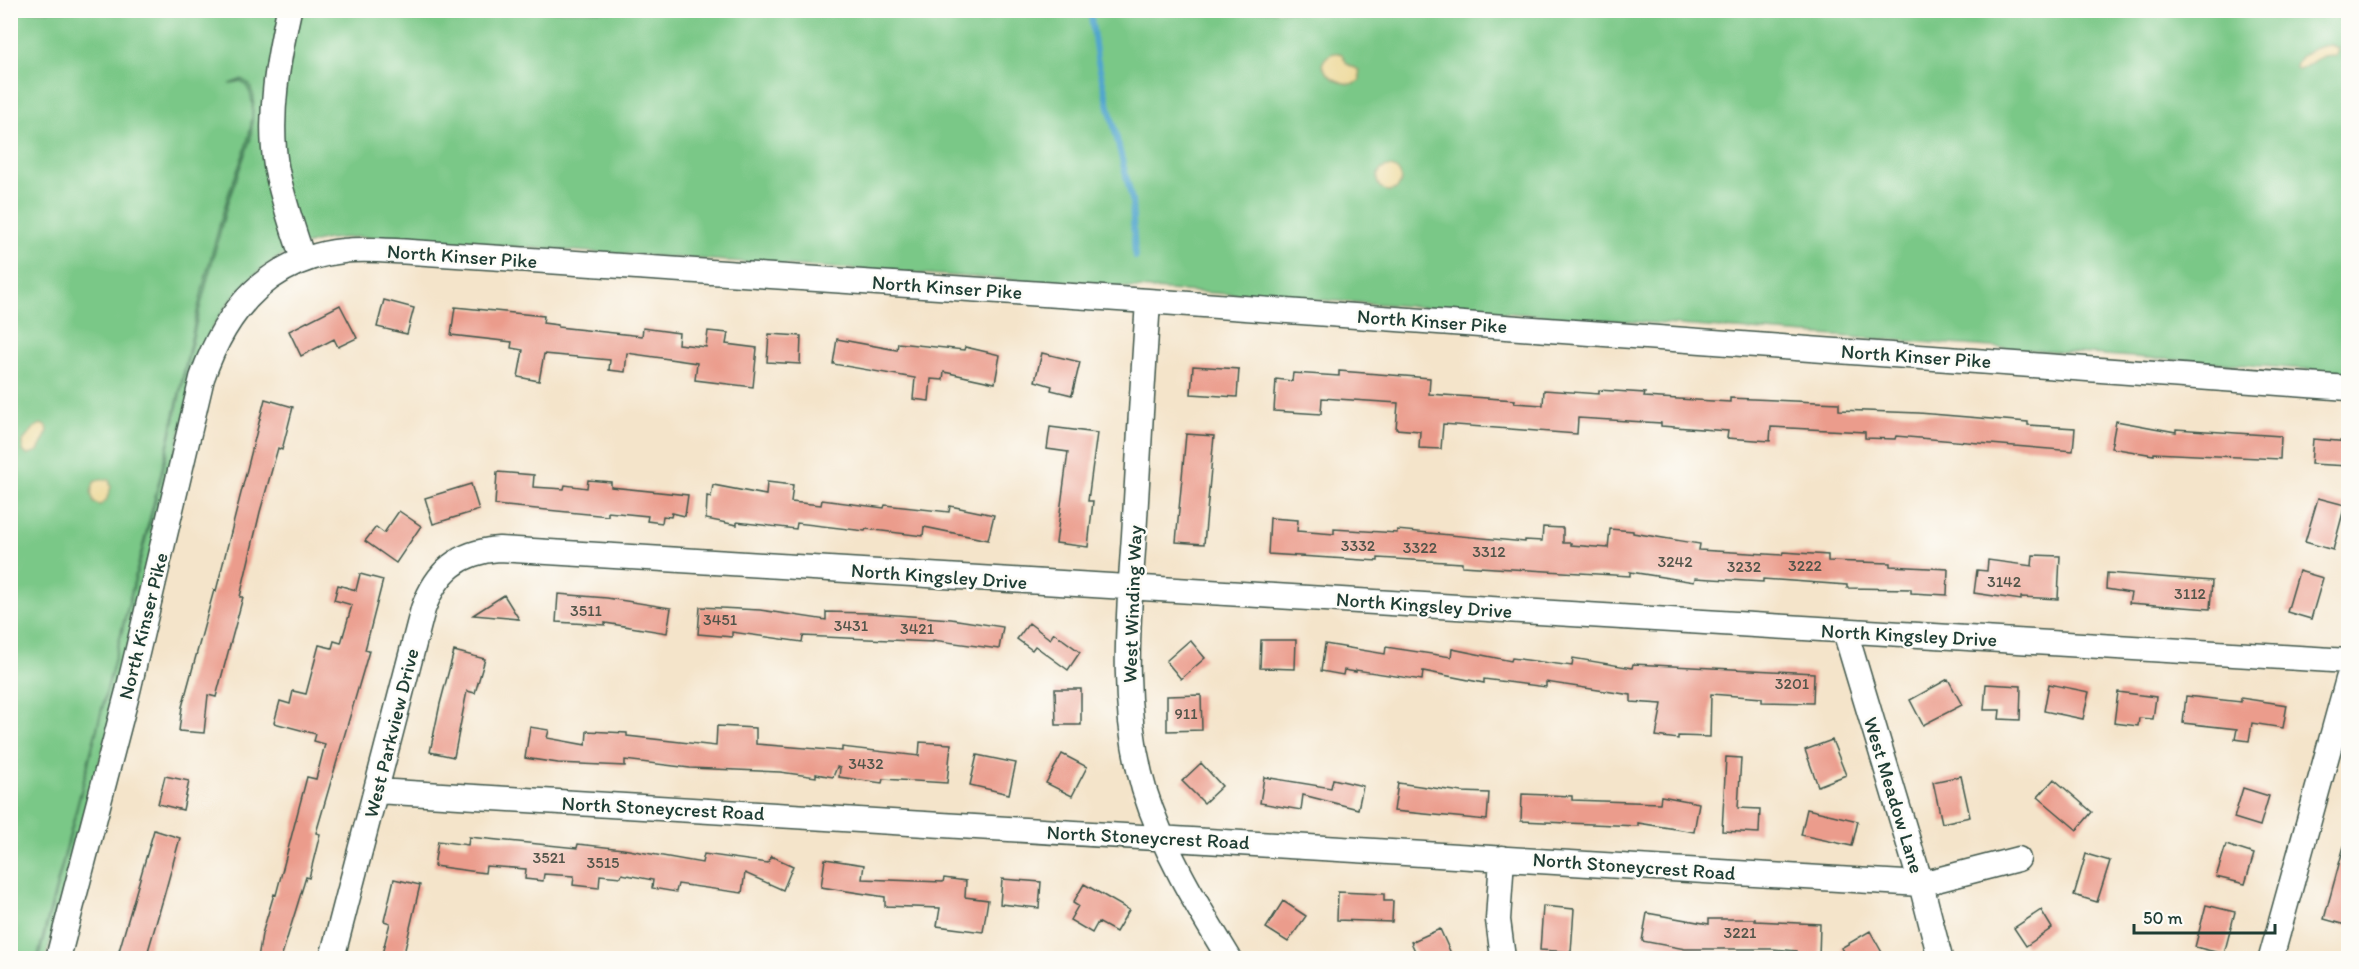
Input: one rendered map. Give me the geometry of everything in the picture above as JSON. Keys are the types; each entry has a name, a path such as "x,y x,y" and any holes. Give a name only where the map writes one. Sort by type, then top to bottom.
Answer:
{"street":[{"path":"289,10 275,93 276,156 287,212 303,259"},
{"name":"North Kinser Pike","path":"58,958 128,691 210,354 219,335 242,303 267,280 303,259 342,251 411,252 1148,301 2349,388"},
{"name":"West Winding Way","path":"1148,301 1126,650 1135,751 1144,789 1162,838 1180,877 1229,958"},
{"name":"North Kingsley Drive","path":"499,549 2349,661"},
{"name":"West Parkview Drive","path":"332,958 423,609 432,587 457,560 481,550 499,549"},
{"name":"West Meadow Lane","path":"1845,631 1941,958"},
{"path":"2271,958 2349,679"},
{"name":"North Stoneycrest Road","path":"376,791 1921,884 2018,859"},
{"path":"1502,858 1498,920 1503,958"}],"green space":[{"path":"10,11 2348,11 2348,372 1321,300 360,237 323,240 281,256 247,282 220,316 199,355 109,730 77,839 46,958 11,958"},
{"path":"242,79 249,84 254,96 251,138 228,202 198,316 162,475 39,958 37,958 160,476 208,267 229,192 249,135 252,104 249,91 241,81 229,84"}],"sand":[{"path":"2331,45 2338,48 2336,56 2318,58 2299,70 2296,68 2304,54"},
{"path":"1342,54 1347,64 1359,70 1360,80 1356,83 1341,82 1332,77 1322,65 1326,57"},
{"path":"1389,167 1394,168 1400,174 1400,184 1394,190 1389,191 1384,190 1378,184 1377,179 1378,174 1384,168"},
{"path":"41,424 47,427 48,431 38,451 27,455 23,451 23,441 35,427"},
{"path":"101,479 109,480 111,487 106,501 100,505 94,503 91,493 94,482"}],"building":[{"path":"384,300 414,308 407,334 377,327"},
{"path":"340,305 357,338 338,347 334,339 301,356 289,331"},
{"path":"455,307 544,316 543,323 558,325 558,327 642,336 643,328 679,333 678,344 706,347 708,331 728,333 726,344 757,348 753,387 695,380 697,363 627,353 625,372 609,370 610,360 544,354 539,381 518,377 523,350 511,348 512,342 451,335"},
{"path":"769,334 801,336 800,364 767,362"},
{"path":"837,339 897,350 898,343 964,350 965,347 1000,355 995,383 944,372 943,380 931,379 929,401 913,399 915,378 833,364"},
{"path":"1042,353 1080,362 1072,395 1051,390 1052,386 1035,381"},
{"path":"1193,366 1239,369 1237,397 1191,394"},
{"path":"1339,371 1430,378 1429,394 1515,400 1514,403 1543,405 1544,390 1599,394 1599,390 1645,393 1644,397 1730,402 1730,398 1839,403 1839,410 1919,413 2028,422 2028,425 2075,428 2073,451 1896,436 1895,439 1865,438 1865,432 1771,427 1770,441 1727,438 1728,431 1661,426 1661,423 1578,418 1577,434 1443,424 1441,449 1419,448 1420,431 1396,429 1398,403 1322,398 1321,414 1274,411 1276,379 1292,381 1293,373 1339,376"},
{"path":"265,399 293,407 282,450 278,448 260,512 240,597 243,597 216,697 208,695 204,733 179,731 182,707 214,590 216,591"},
{"path":"2116,421 2176,432 2176,429 2281,436 2280,459 2154,453 2154,455 2111,448"},
{"path":"1050,427 1097,433 1088,501 1093,501 1088,547 1056,543 1068,452 1047,449"},
{"path":"1186,434 1214,436 1204,544 1176,542"},
{"path":"2313,439 2349,442 2349,466 2311,464"},
{"path":"497,472 534,475 533,487 564,489 565,485 587,488 588,480 611,482 611,487 688,495 685,516 672,513 671,517 663,516 662,523 647,521 648,516 608,512 608,516 495,505"},
{"path":"767,482 793,485 791,502 821,505 822,500 884,508 885,505 949,512 950,506 994,515 988,540 924,527 923,536 797,523 796,529 737,522 737,525 706,519 707,496 711,497 713,485 766,495"},
{"path":"471,484 479,510 433,524 425,498"},
{"path":"2318,498 2345,505 2333,550 2305,542"},
{"path":"399,511 421,526 396,563 365,541 376,527 384,533"},
{"path":"1270,518 1298,520 1297,531 1334,534 1334,529 1397,533 1397,530 1525,542 1525,540 1542,541 1543,527 1563,528 1563,543 1608,548 1610,529 1633,531 1633,533 1700,544 1699,550 1828,555 1828,561 1890,563 1890,566 1948,569 1947,595 1911,593 1911,589 1847,588 1847,585 1763,579 1763,582 1695,578 1694,582 1630,572 1630,576 1462,566 1462,563 1378,558 1378,561 1268,554"},
{"path":"2033,555 2060,556 2058,599 2021,597 2021,600 1974,593 1977,570 1987,571 1988,560 2032,566"},
{"path":"2299,571 2323,578 2311,619 2287,612"},
{"path":"2107,573 2212,581 2210,609 2129,603 2131,593 2106,589"},
{"path":"360,574 383,580 365,650 369,651 316,833 320,834 309,878 306,877 281,958 258,958 262,934 274,894 276,895 307,777 316,779 325,744 314,741 316,734 274,723 280,701 290,704 293,691 306,694 319,645 332,648 334,641 341,643 352,605 334,600 338,585 356,590"},
{"path":"558,594 607,598 671,608 667,633 605,623 605,625 556,622"},
{"path":"504,595 519,619 473,615"},
{"path":"700,607 760,610 826,620 826,612 870,613 951,619 1003,627 999,649 933,640 933,642 803,636 802,642 732,632 732,637 698,634"},
{"path":"1029,623 1050,639 1054,633 1080,652 1068,670 1035,646 1032,650 1017,639"},
{"path":"1190,640 1205,658 1181,679 1166,661"},
{"path":"1261,640 1296,640 1295,669 1260,668"},
{"path":"1325,644 1385,654 1386,647 1451,657 1452,649 1511,661 1512,658 1572,666 1573,658 1632,668 1633,664 1814,673 1813,703 1762,702 1762,698 1711,694 1710,737 1678,736 1678,739 1656,736 1662,704 1631,702 1631,695 1546,682 1546,687 1484,679 1484,683 1423,671 1422,680 1356,670 1356,672 1344,670 1343,675 1321,671"},
{"path":"454,651 485,659 475,693 467,691 454,757 430,752"},
{"path":"1948,679 1962,705 1923,725 1910,700"},
{"path":"1986,684 2021,686 2020,720 1999,719 2000,710 1984,710"},
{"path":"2049,684 2089,692 2083,719 2044,711"},
{"path":"1055,689 1081,689 1081,725 1056,725"},
{"path":"2118,692 2156,697 2153,719 2139,718 2138,726 2114,723"},
{"path":"1201,695 1202,730 1167,731 1167,696"},
{"path":"2186,696 2241,702 2241,698 2287,705 2283,728 2252,723 2249,741 2235,739 2237,729 2183,723"},
{"path":"717,726 756,728 756,744 842,751 842,747 919,756 920,742 951,744 947,783 883,779 882,783 839,777 840,768 837,767 833,777 816,774 816,777 780,772 690,768 625,760 625,766 558,763 525,758 530,727 549,730 547,738 586,745 587,731 627,733 627,736 716,746"},
{"path":"1832,740 1846,775 1818,786 1805,750"},
{"path":"1062,754 1087,767 1072,796 1046,783"},
{"path":"977,755 1016,763 1009,794 970,785"},
{"path":"1726,757 1741,758 1738,808 1760,809 1759,833 1722,831"},
{"path":"1201,763 1222,786 1204,803 1182,781"},
{"path":"165,776 189,781 183,810 158,804"},
{"path":"1961,776 1970,817 1942,823 1933,782"},
{"path":"1264,777 1331,788 1333,779 1363,786 1358,809 1303,795 1301,810 1260,803"},
{"path":"2054,779 2092,812 2077,830 2038,797"},
{"path":"1398,783 1462,792 1489,793 1487,820 1394,811"},
{"path":"2243,788 2269,796 2260,826 2234,818"},
{"path":"1522,794 1572,796 1572,800 1660,803 1661,796 1699,803 1694,832 1638,823 1638,826 1521,821"},
{"path":"1807,809 1858,821 1852,846 1801,835"},
{"path":"154,830 180,838 164,896 146,958 117,958"},
{"path":"469,837 577,848 578,844 623,849 702,863 704,854 768,863 771,856 793,866 783,890 745,873 742,893 678,884 676,892 652,888 653,880 622,874 621,877 600,875 599,888 573,885 574,876 544,874 543,881 525,879 526,869 486,866 485,873 434,866 438,841 468,845"},
{"path":"2226,845 2254,854 2245,884 2216,877"},
{"path":"2344,846 2349,847 2349,926 2324,919"},
{"path":"2086,854 2110,861 2097,902 2074,895"},
{"path":"825,859 864,865 862,879 943,882 944,878 966,881 965,897 988,900 983,932 937,926 940,908 885,906 885,897 821,887"},
{"path":"394,879 420,885 403,958 381,958 390,923 384,921"},
{"path":"1002,879 1041,882 1039,908 1000,904"},
{"path":"1084,884 1129,910 1116,932 1098,922 1092,933 1070,920 1078,906 1073,903"},
{"path":"1338,892 1384,894 1384,901 1393,901 1392,922 1337,920"},
{"path":"1283,901 1306,916 1288,942 1266,928"},
{"path":"2206,905 2235,912 2224,954 2195,947"},
{"path":"1543,906 1574,909 1571,952 1540,950"},
{"path":"2041,910 2052,928 2026,946 2014,928"},
{"path":"1647,913 1709,924 1709,919 1755,919 1755,921 1820,924 1819,958 1797,958 1797,951 1685,949 1642,941"},
{"path":"1440,929 1453,958 1418,958 1411,942"},
{"path":"1870,931 1885,958 1847,958 1841,948"}],"waterway":[{"path":"1090,10 1097,58 1132,200 1135,257"}]}
